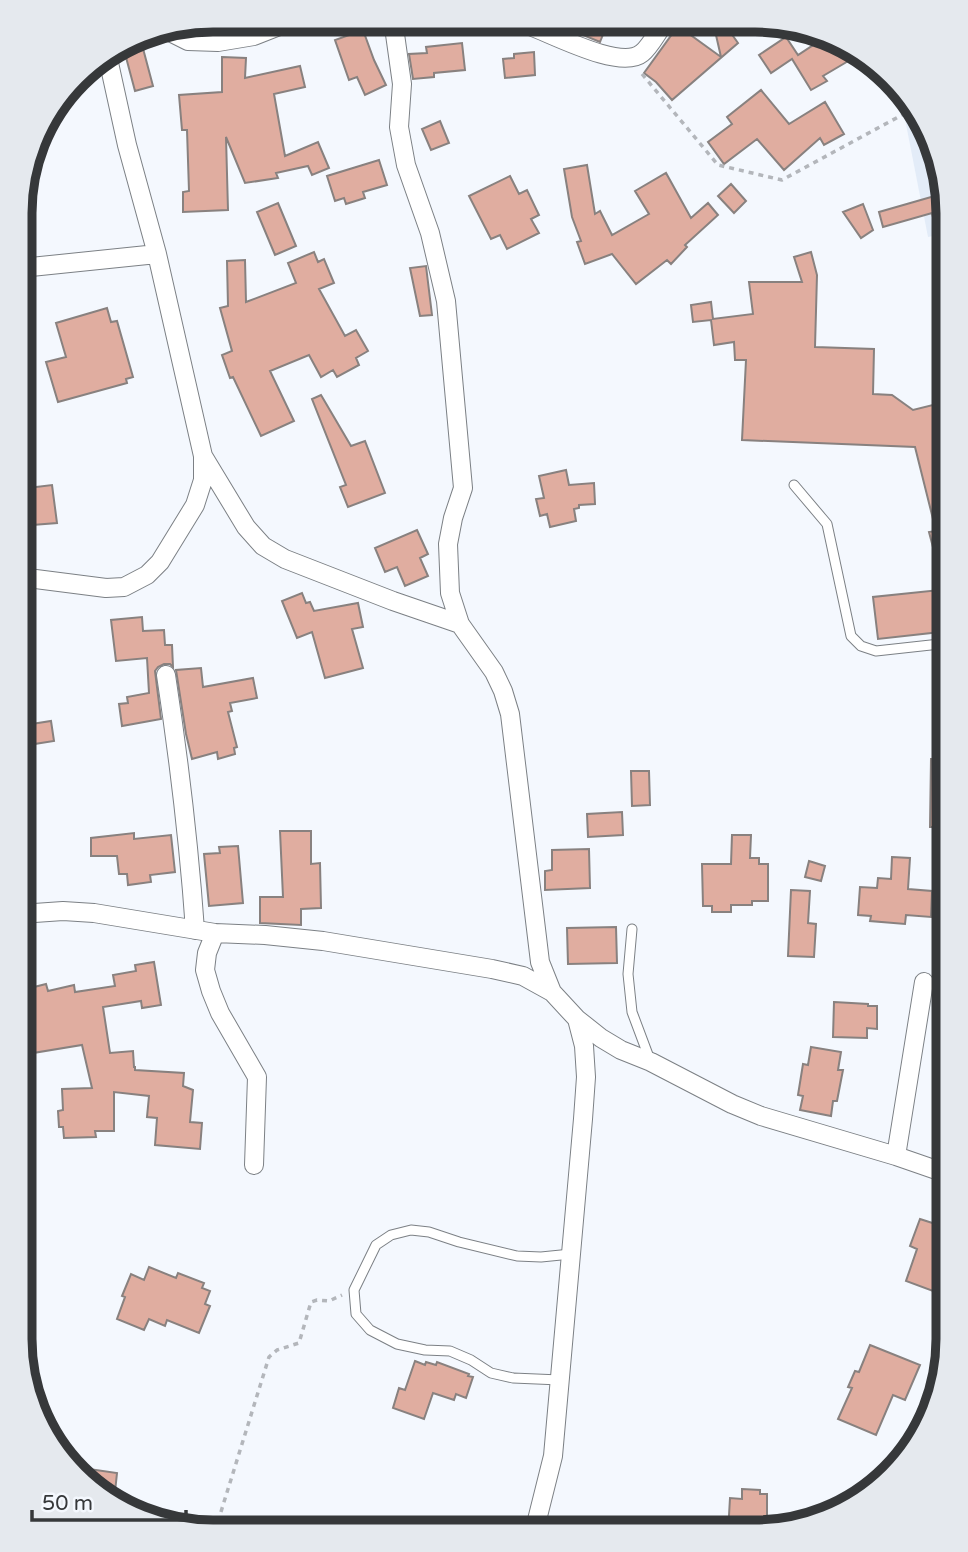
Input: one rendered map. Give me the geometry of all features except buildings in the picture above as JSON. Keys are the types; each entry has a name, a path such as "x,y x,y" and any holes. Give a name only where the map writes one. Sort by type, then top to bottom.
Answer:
{"street":[{"path":"176,35 188,41 218,42 264,32"},
{"path":"395,32 402,83 399,127 406,165 430,233 446,301 463,488 448,544 450,593 460,624 494,672 510,714 540,962 552,992"},
{"path":"546,32 579,47 629,59 642,53 658,32"},
{"path":"32,579 106,588 124,587 147,575 160,562 195,505 203,480 203,456 157,254 127,145 109,64"},
{"path":"32,267 157,254"},
{"path":"203,456 246,527 263,546 285,559 460,624"},
{"path":"166,675 188,839 195,930"},
{"path":"32,913 94,912 215,933 265,935 323,942 523,976 552,992 577,1019 601,1038 732,1104 761,1116 936,1170"},
{"path":"215,933 206,953 205,970 211,991 220,1013 257,1077 254,1165"},
{"path":"896,1156 924,982"},
{"path":"537,1520 553,1456 586,1077 584,1046 577,1019"}],"lane":[{"path":"794,485 827,524 851,636 861,646 876,651 936,644"},
{"path":"632,929 628,974 632,1012 651,1062"},
{"path":"560,1380 513,1378 491,1373 450,1351 425,1350 397,1344 370,1330 356,1314 354,1290 376,1245 391,1235 411,1230 429,1232 517,1256 571,1254"}],"path":[{"path":"629,59 719,165 782,180 906,113"},
{"path":"218,1520 269,1357 277,1350 299,1343 311,1302 329,1301 354,1290"}],"shaded area":[{"path":"909,117 923,143 933,177 936,235 928,237 905,119"}]}
